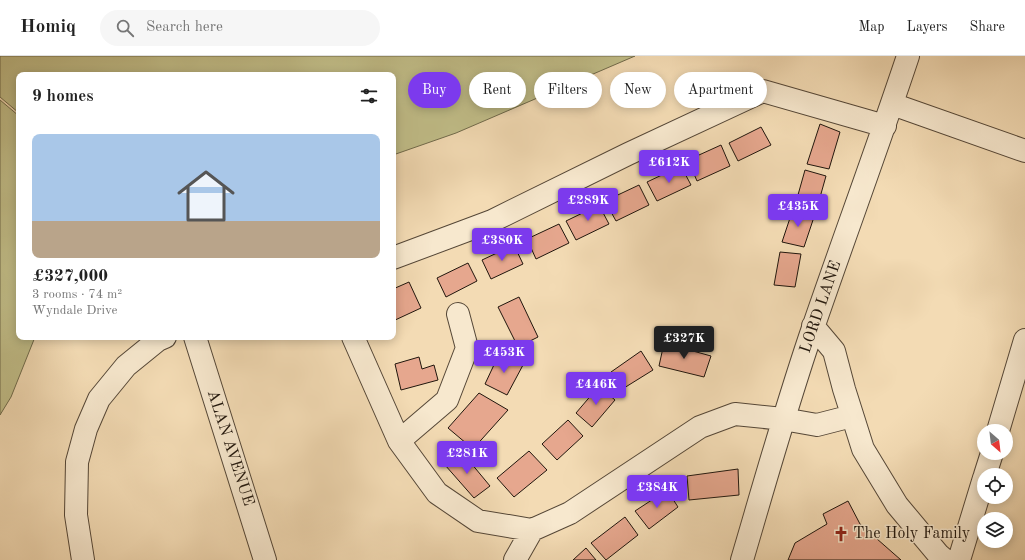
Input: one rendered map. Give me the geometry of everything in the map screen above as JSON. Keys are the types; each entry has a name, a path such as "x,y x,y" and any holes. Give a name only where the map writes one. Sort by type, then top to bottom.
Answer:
{"street":[{"name":"LORD LANE","path":"742,560 784,419 814,326 885,126 908,56"},
{"path":"396,257 492,220 763,91 885,126"},
{"path":"892,104 1025,151"},
{"path":"399,441 447,400 467,348 458,314"},
{"path":"814,326 834,351 863,449 897,505 944,560"},
{"path":"83,560 76,515 77,462 86,429 98,399 126,366 158,340"},
{"name":"ALAN AVENUE","path":"196,340 265,560"},
{"path":"354,340 399,441 437,493 478,520 532,530 570,513 700,426 735,414 784,419 817,425 852,416"},
{"path":"1001,424 1019,387 1025,340"},
{"path":"958,560 977,499"},
{"path":"515,560 532,530"}],"shaded area":[{"path":"0,56 635,56 598,72 534,72 534,99 526,103 526,72 469,72 469,108 514,108 456,133 396,154 396,72 16,72 16,110 0,97"},
{"path":"0,100 16,113 16,340 34,340 11,397 0,415"}],"building":[{"path":"820,124 840,132 829,169 807,164"},
{"path":"761,127 771,145 738,161 729,143"},
{"path":"721,145 730,166 697,181 688,160"},
{"path":"681,166 691,185 657,201 647,182"},
{"path":"805,170 826,176 817,208 796,202"},
{"path":"639,185 649,205 616,221 605,201"},
{"path":"599,205 609,224 576,240 566,221"},
{"path":"793,209 815,214 804,247 782,242"},
{"path":"559,224 569,243 536,259 527,239"},
{"path":"514,245 523,264 491,279 482,260"},
{"path":"780,252 801,254 795,287 774,285"},
{"path":"468,263 477,281 446,297 437,278"},
{"path":"409,282 421,308 396,320 396,288"},
{"path":"519,297 538,337 518,347 498,307"},
{"path":"664,343 711,356 704,377 659,366"},
{"path":"641,351 653,370 624,388 611,372"},
{"path":"500,352 523,365 507,395 485,384"},
{"path":"419,357 422,369 434,365 438,380 401,390 395,364"},
{"path":"599,386 615,400 592,427 576,413"},
{"path":"479,393 508,410 473,449 448,428"},
{"path":"568,420 583,436 557,460 542,444"},
{"path":"461,451 490,486 474,498 445,465"},
{"path":"529,451 547,470 514,497 497,478"},
{"path":"738,469 739,495 689,500 687,476"},
{"path":"667,490 678,507 649,529 635,511"},
{"name":"The Holy Family","path":"848,501 860,524 901,560 788,560 795,543 827,524 823,514"},
{"path":"625,517 638,535 606,560 591,543"},
{"path":"586,548 596,560 573,560"}],"place":[{"name":"The Holy Family","path":"841,534"}]}
